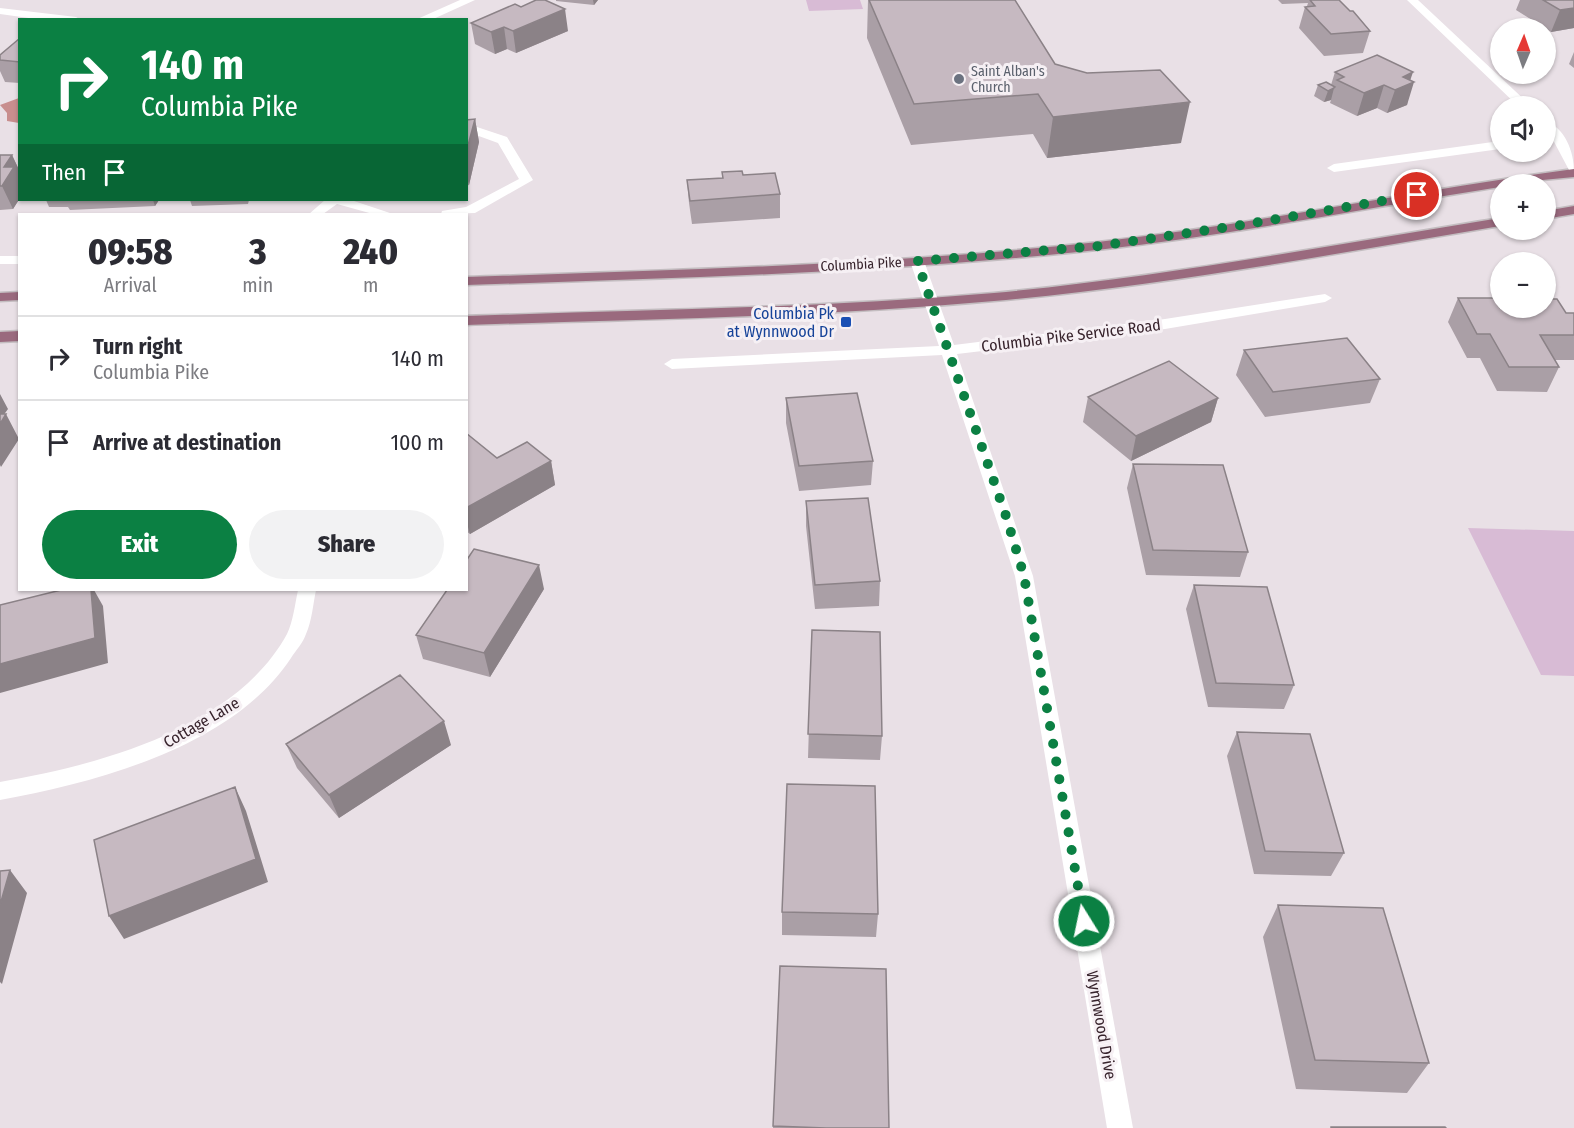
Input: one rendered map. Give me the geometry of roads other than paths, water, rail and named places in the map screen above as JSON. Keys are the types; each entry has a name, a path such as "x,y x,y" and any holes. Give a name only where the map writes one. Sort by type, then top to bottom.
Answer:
{"main road":[{"name":"Columbia Pike","path":"468,281 917,261 1099,246 1236,226 1480,185 1574,173"},
{"path":"1556,213 1574,210"},
{"path":"468,321 931,302 1094,287 1210,271 1490,224"},
{"path":"0,297 18,296"},
{"path":"0,337 18,336"}],"street":[{"path":"425,18 470,0"},
{"path":"1412,0 1514,96"},
{"path":"0,11 59,18"},
{"path":"453,213 470,210 526,180 503,140 477,131 468,132"},
{"path":"1556,136 1574,134"},
{"path":"1556,144 1574,167"},
{"path":"1334,168 1490,146"},
{"path":"316,213 334,201"},
{"path":"340,201 382,213"},
{"path":"0,260 18,260"},
{"name":"Wynnwood Drive","path":"917,261 1006,516 1024,576 1120,1128"},
{"name":"Columbia Pike Service Road","path":"672,364 948,350 1165,324 1325,298"},
{"name":"Cottage Lane","path":"0,791 37,786 108,768 182,736 239,702 273,669 296,636 307,601 307,591"}],"place":[{"name":"Saint Alban's Church","path":"959,79"},
{"name":"Columbia Pk at Wynnwood Dr","path":"846,322"}]}
